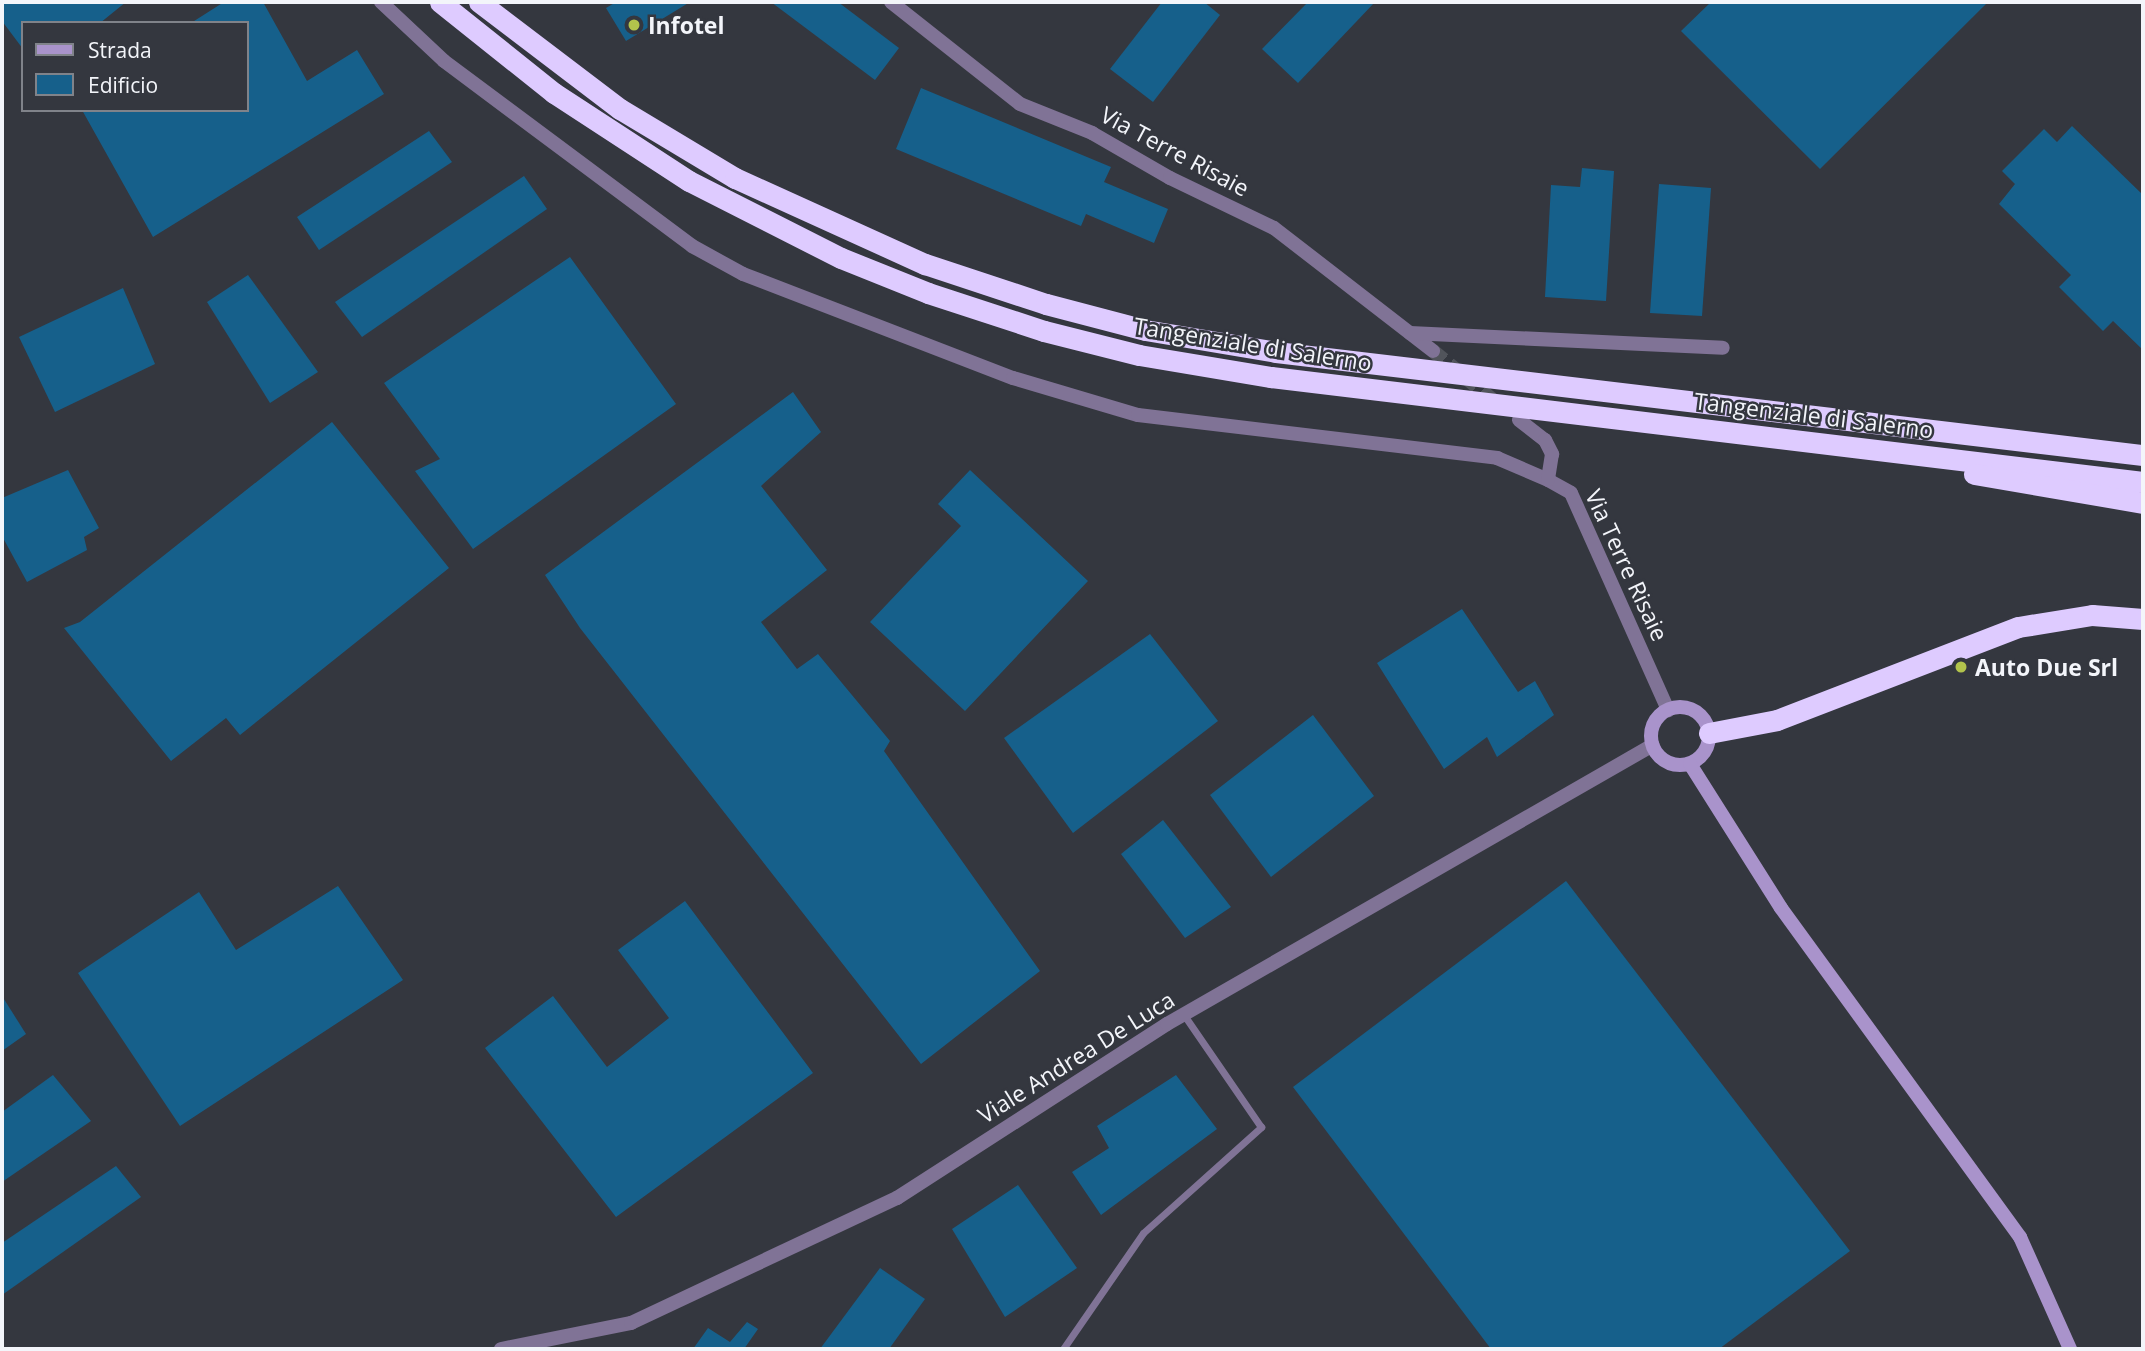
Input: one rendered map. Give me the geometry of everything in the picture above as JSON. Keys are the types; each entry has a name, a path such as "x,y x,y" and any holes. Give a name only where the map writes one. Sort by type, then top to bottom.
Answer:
{"highway":[{"name":"Tangenziale di Salerno","path":"440,2 554,93 689,181 841,258 1001,317 1208,368 2143,482"},
{"name":"Tangenziale di Salerno","path":"480,2 620,109 735,178 925,264 1046,304 1146,330 1276,352 2143,455"},
{"path":"1941,457 1970,474 2143,503"},
{"path":"1709,733 1777,720 2018,627 2092,615 2143,619"}],"street":[{"name":"Via Terre Risaie","path":"381,2 444,61 692,246 743,274 1013,377 1138,415 1497,458 1548,480 1571,493 1668,710"},
{"name":"Via Terre Risaie","path":"891,2 1020,104 1093,133 1170,178 1273,228 1433,351"},
{"path":"1410,333 1723,348"},
{"path":"1518,420 1549,447 1552,454 1548,480"},
{"path":"1668,710 1695,711 1709,733 1705,752 1689,764 1663,760 1653,746 1655,721 1668,710"},
{"name":"Viale Andrea De Luca","path":"501,1349 631,1323 897,1198 1184,1015 1653,746"},
{"path":"1689,764 1781,908 2020,1237 2070,1349"}],"lane":[{"path":"1063,1349 1143,1233 1261,1127 1184,1015"}],"building":[{"path":"2,2 126,2 102,21 21,21 21,46 2,21"},
{"path":"224,2 263,2 307,81 357,50 384,94 153,237 83,112 248,112 248,21 194,21"},
{"name":"Infotel","path":"616,2 690,2 626,41 606,8"},
{"path":"771,2 838,2 899,48 875,80"},
{"path":"1162,2 1204,2 1220,15 1153,102 1110,69"},
{"path":"1308,2 1375,2 1298,83 1262,49"},
{"path":"1711,2 1988,2 1820,169 1681,31"},
{"path":"921,88 1111,167 1104,182 1168,209 1154,243 1086,214 1081,226 896,149"},
{"path":"2072,126 2143,195 2143,350 2113,321 2103,331 2059,287 2071,275 1999,204 2015,184 2002,171 2044,129 2057,142"},
{"path":"429,131 452,162 319,250 297,217"},
{"path":"1582,168 1614,171 1606,301 1545,297 1551,185 1580,187"},
{"path":"524,176 547,209 362,337 335,302"},
{"path":"1659,184 1711,188 1702,316 1650,313"},
{"path":"570,257 676,404 473,549 415,471 440,459 384,383"},
{"path":"248,275 318,372 270,403 207,302"},
{"path":"123,288 155,364 55,412 19,337"},
{"path":"793,392 821,432 761,486 827,570 761,622 797,669 818,654 890,741 884,751 1040,971 921,1064 580,628 545,575"},
{"path":"332,422 449,568 240,735 226,718 171,761 64,628 80,622"},
{"path":"68,470 99,528 84,537 87,550 27,582 2,536 2,498"},
{"path":"970,470 1088,581 965,711 870,622 961,526 938,504"},
{"path":"1462,609 1518,692 1535,681 1554,715 1497,757 1487,737 1444,769 1377,663"},
{"path":"1150,634 1218,721 1073,833 1004,738"},
{"path":"1313,715 1374,796 1271,877 1210,795"},
{"path":"1163,820 1231,907 1185,938 1121,854"},
{"path":"1566,881 1850,1251 1719,1349 1491,1349 1293,1087"},
{"path":"338,886 403,980 180,1126 78,973 199,892 236,950"},
{"path":"685,901 813,1073 616,1217 485,1048 553,996 607,1067 669,1018 618,950"},
{"path":"2,996 26,1034 2,1051"},
{"path":"53,1075 91,1121 2,1182 2,1112"},
{"path":"1176,1075 1217,1129 1101,1215 1072,1172 1109,1148 1097,1126"},
{"path":"116,1166 141,1197 2,1295 2,1243"},
{"path":"1018,1185 1077,1268 1005,1317 952,1229"},
{"path":"880,1268 925,1299 889,1349 820,1349"},
{"path":"747,1322 758,1329 744,1349 693,1349 708,1328 730,1342"}],"tunnel":[{"path":"1433,351 1498,404"}],"place":[{"name":"Infotel","path":"634,25"},
{"name":"Auto Due Srl","path":"1961,667"}]}
